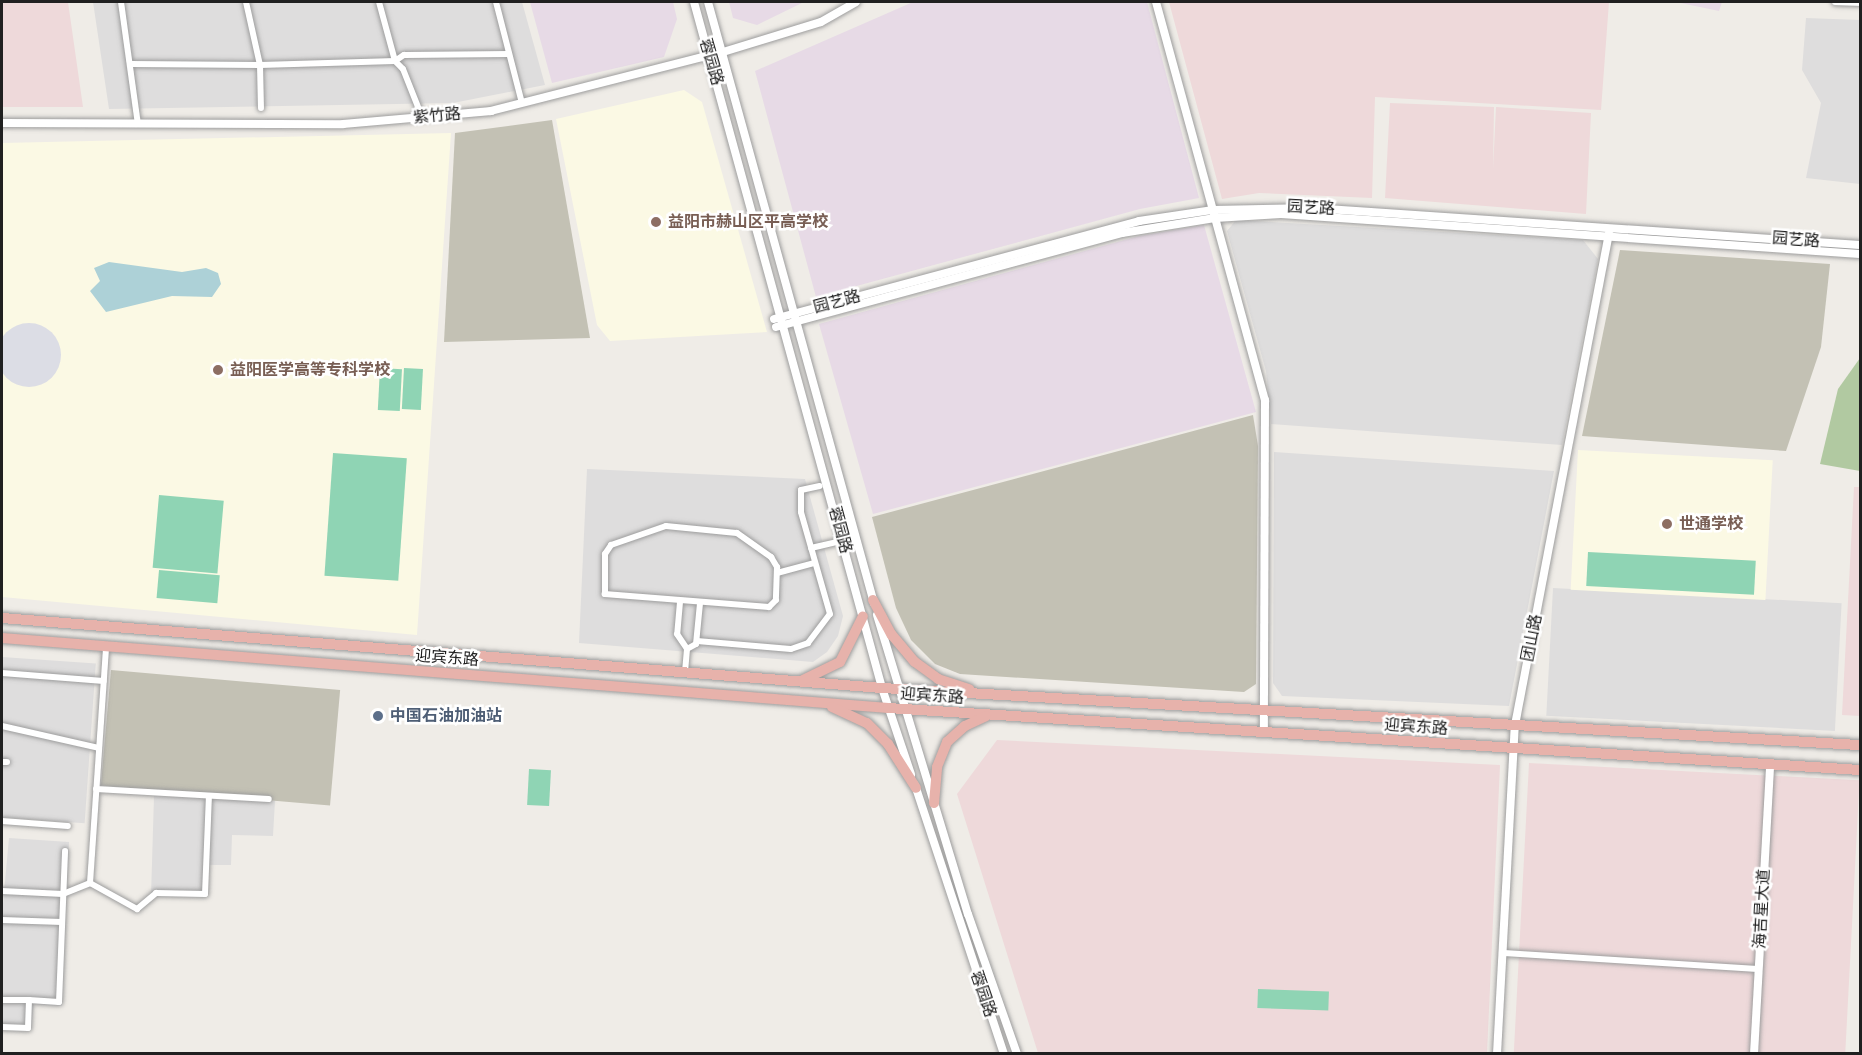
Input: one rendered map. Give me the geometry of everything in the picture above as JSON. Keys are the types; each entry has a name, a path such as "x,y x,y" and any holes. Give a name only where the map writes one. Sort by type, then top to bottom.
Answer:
{"highway":[{"path":"873,600 892,635 915,662 938,679 981,693"},
{"path":"802,681 840,662 863,616"},
{"name":"迎宾东路","path":"2,618 882,688 1860,745"},
{"name":"迎宾东路","path":"2,639 888,708 1860,770"},
{"path":"435,672 436,652"},
{"path":"782,700 784,680"},
{"path":"934,803 937,767 947,742 965,726 991,715 994,694"},
{"path":"824,703 867,723 888,744 916,788"}],"street":[{"path":"121,2 138,123"},
{"path":"246,2 260,65 261,108"},
{"path":"379,2 395,61 403,69 422,117"},
{"path":"496,2 522,103"},
{"name":"蓉园路","path":"694,2 778,321 785,325 882,688 1004,1053"},
{"name":"蓉园路","path":"708,2 903,708 1017,1053"},
{"name":"紫竹路","path":"2,123 343,124 491,111 723,52 821,22 856,2"},
{"path":"1156,2 1267,418 1264,732"},
{"path":"1835,2 1860,3"},
{"path":"130,64 260,65 395,61 404,55 510,54"},
{"name":"园艺路","path":"778,321 1122,233 1214,214 1292,206 1860,245"},
{"name":"园艺路","path":"1214,214 1281,214 1860,254"},
{"name":"团山路","path":"1497,1053 1516,748 1515,725 1610,228"},
{"name":"园艺路","path":"785,325 795,317"},
{"path":"687,649 697,641 791,649 808,643 830,614 801,512 801,490 820,486"},
{"path":"666,526 730,530 771,557 777,573 776,600 769,607 680,602 605,594 605,554 611,544 666,526"},
{"path":"811,548 836,542"},
{"path":"777,573 815,563"},
{"path":"680,602 677,634 687,649 685,672"},
{"path":"697,641 700,603"},
{"path":"90,883 106,647"},
{"path":"2,673 104,681"},
{"path":"2,726 99,748"},
{"name":"海吉星大道","path":"1754,1053 1770,765"},
{"path":"96,789 269,799"},
{"path":"90,883 137,909 156,893 205,894 209,796"},
{"path":"2,821 68,826"},
{"path":"2,999 59,1002 65,851"},
{"path":"2,891 63,894 90,883"},
{"path":"2,920 62,922"},
{"path":"1503,953 1759,969"},
{"path":"2,1027 28,1028 29,1000"}],"shaded area":[{"path":"2,2 68,2 83,107 2,107"},
{"path":"93,2 522,2 545,85 453,103 109,109"},
{"path":"530,2 673,2 677,19 664,57 552,83"},
{"path":"729,2 804,2 757,25 733,18"},
{"path":"913,2 1147,2 1199,198 1140,209 816,297 755,71"},
{"path":"1169,2 1609,2 1601,110 1375,97 1372,198 1259,193 1222,199"},
{"path":"1676,2 1722,2 1719,11"},
{"path":"1806,18 1860,20 1860,184 1806,178 1821,103 1802,70"},
{"name":"益阳市赫山区平高学校","path":"684,90 702,102 767,332 610,341 597,325 556,119"},
{"path":"1390,103 1494,107 1493,169 1496,107 1591,113 1586,214 1385,198"},
{"path":"552,120 590,338 444,342 455,133"},
{"name":"益阳医学高等专科学校","path":"451,133 417,635 2,597 2,143"},
{"path":"1236,220 1583,240 1598,259 1562,445 1271,424 1266,371 1227,231"},
{"path":"1204,225 1256,412 873,514 819,324 1139,236"},
{"path":"1620,250 1830,264 1821,347 1786,451 1582,436"},
{"path":"29,323 41,325 52,332 59,343 61,355 59,367 52,378 41,385 29,387 17,385 6,378 -1,367 -3,355 -1,343 6,332 17,325"},
{"path":"1253,415 1258,446 1256,684 1244,692 960,674 935,664 911,640 896,608 872,517"},
{"name":"世通学校","path":"1578,450 1773,460 1765,600 1571,590"},
{"path":"1274,452 1554,471 1509,706 1282,696 1273,683"},
{"path":"587,469 805,479 843,616 838,636 827,652 813,662 579,643"},
{"path":"1854,487 1860,487 1860,716 1842,715"},
{"path":"1553,588 1842,603 1835,731 1546,716"},
{"path":"2,657 96,664 85,823 2,817"},
{"path":"111,670 340,690 330,806 101,786"},
{"path":"997,740 1500,765 1487,1053 1038,1053 957,794"},
{"path":"1529,763 1860,780 1845,1054 1514,1054"},
{"path":"154,796 275,801 273,836 232,835 231,865 208,865 207,897 151,896"},
{"path":"9,838 69,842 62,1006 34,1004 31,1030 2,1029 2,914"}],"green space":[{"path":"1860,358 1860,471 1820,464 1838,389"},
{"path":"380,368 402,369 400,411 378,410"},
{"path":"404,368 423,369 421,410 402,409"},
{"path":"333,453 407,458 398,581 324,576"},
{"path":"159,495 224,501 217,573 153,568"},
{"path":"1588,552 1756,561 1754,595 1586,586"},
{"path":"159,570 220,575 217,603 157,598"},
{"path":"529,769 551,770 549,806 527,805"},
{"path":"1258,989 1329,991 1328,1010 1257,1008"}],"water":[{"path":"109,262 182,272 206,268 218,273 221,284 212,297 172,296 106,312 90,291 100,281 94,268"}],"place":[{"name":"益阳市赫山区平高学校","path":"656,222"},
{"name":"益阳医学高等专科学校","path":"218,370"},
{"name":"世通学校","path":"1667,524"},
{"name":"中国石油加油站","path":"378,716"}]}
